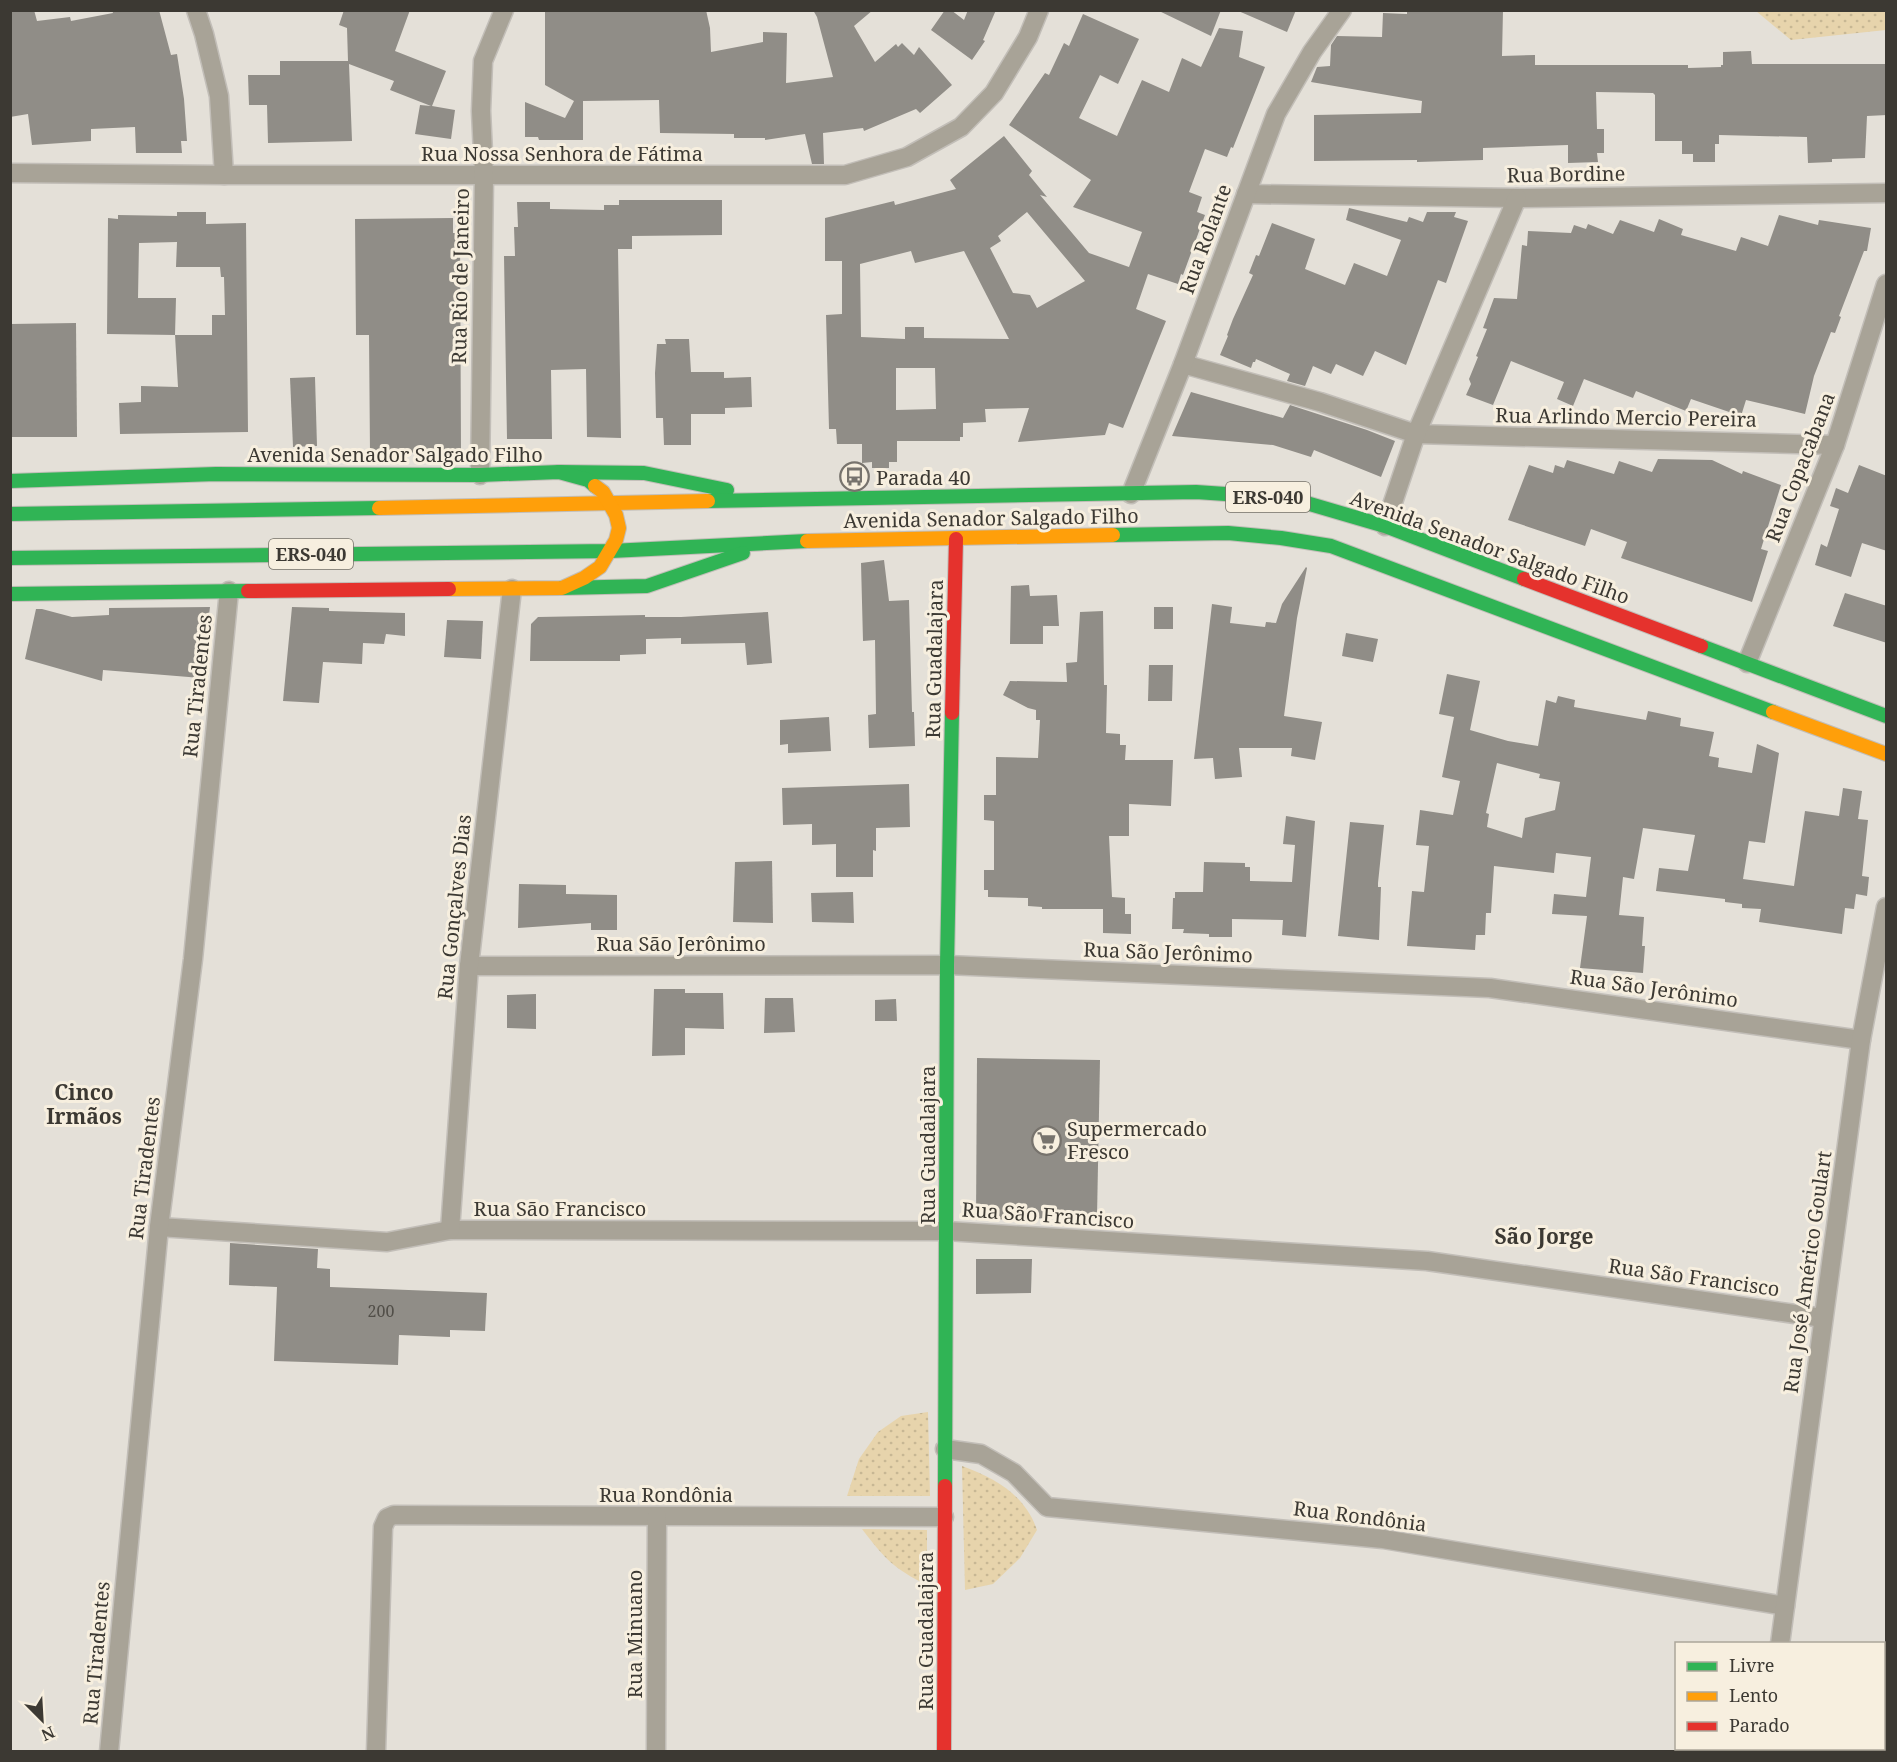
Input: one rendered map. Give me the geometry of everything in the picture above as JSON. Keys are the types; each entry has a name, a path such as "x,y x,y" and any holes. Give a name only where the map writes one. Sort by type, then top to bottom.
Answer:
{"main road":[{"path":"559,472 588,480 603,492 616,515 619,528 611,551 600,567 584,578 562,588"},
{"name":"Avenida Senador Salgado Filho","path":"10,481 216,474 644,473 777,499"},
{"path":"10,488 30,481"},
{"name":"Avenida Senador Salgado Filho","path":"10,514 1196,492 1255,496 1303,502 1385,526 1887,716"},
{"name":"Avenida Senador Salgado Filho","path":"10,558 611,551 778,542 1228,533 1281,538 1331,546 1887,754"},
{"name":"Rua Guadalajara","path":"944,1752 947,964 956,539"},
{"name":"Avenida Senador Salgado Filho","path":"11,593 647,586 778,542"},
{"path":"10,609 11,593"}],"street":[{"path":"196,10 219,96 224,175"},
{"name":"Rua Rio de Janeiro","path":"480,475 484,175 481,111 483,61 504,10"},
{"name":"Rua Nossa Senhora de Fátima","path":"10,173 845,175 908,157 961,127 994,93 1028,37 1039,10"},
{"name":"Rua Rolante","path":"1131,494 1183,364 1276,114 1312,52 1342,10"},
{"name":"Rua Bordine","path":"1246,195 1517,198 1887,192"},
{"path":"1385,526 1416,434 1517,198"},
{"name":"Rua Copacabana","path":"1747,663 1835,445 1887,284"},
{"name":"Rua Arlindo Mercio Pereira","path":"1183,364 1320,402 1416,434 1835,445"},
{"name":"Rua Gonçalves Dias","path":"450,1230 469,966 512,589"},
{"name":"Rua Tiradentes","path":"109,1752 159,1227 192,959 229,591"},
{"name":"Rua José Américo Goulart","path":"1780,1642 1861,1040 1887,907"},
{"name":"Rua São Jerônimo","path":"469,966 947,964 1490,988 1861,1040"},
{"name":"Rua São Francisco","path":"159,1227 387,1242 450,1230 946,1231 1427,1261 1823,1318"},
{"name":"Rua Rondônia","path":"945,1449 981,1454 1014,1473 1047,1507 1383,1539 1785,1606"},
{"name":"Rua Rondônia","path":"376,1752 383,1527 387,1518 393,1515 944,1517"},
{"name":"Rua Minuano","path":"656,1752 657,1516"}],"shaded area":[{"path":"1756,11 1886,11 1886,30 1791,40"},
{"path":"928,1412 930,1496 847,1496 859,1459 878,1432 901,1416"},
{"path":"962,1466 986,1476 1007,1489 1025,1507 1037,1530 1020,1558 993,1584 965,1590"},
{"path":"862,1529 927,1530 927,1585 890,1562"}],"building":[{"path":"10,10 34,10 37,21 70,17 71,21 113,13 112,10 159,10 171,55 177,54 184,99 187,141 181,141 182,153 136,153 135,127 91,129 91,141 32,145 28,114 10,117"},
{"path":"344,10 410,10 395,51 446,71 432,106 455,110 451,139 415,134 420,105 431,106 390,90 394,81 349,64 352,141 268,143 267,105 249,105 248,75 280,75 280,61 348,61 347,28 339,25"},
{"path":"545,10 706,10 710,28 711,52 763,42 763,32 787,33 786,83 833,77 817,17 813,10 873,10 854,26 875,62 896,44 898,47 902,43 914,55 919,47 952,85 920,113 916,109 864,131 863,128 823,133 824,164 812,164 805,134 765,140 765,138 734,138 734,134 660,133 659,100 583,101 583,140 539,140 538,137 525,137 525,102 565,118 574,101 545,85"},
{"path":"945,10 951,10 964,20 968,10 996,10 983,40 985,41 972,60 931,30"},
{"path":"1157,10 1221,10 1211,36"},
{"path":"1236,10 1296,10 1287,32"},
{"path":"1407,10 1503,10 1502,56 1535,55 1535,65 1721,67 1723,52 1751,51 1752,64 1887,64 1887,115 1867,116 1865,158 1832,159 1832,162 1808,163 1807,137 1719,135 1719,144 1715,144 1715,162 1693,162 1693,154 1682,154 1682,141 1655,141 1655,95 1653,93 1596,92 1597,129 1604,129 1604,153 1597,153 1598,162 1568,163 1568,145 1483,148 1483,160 1314,161 1314,115 1421,113 1422,101 1311,82 1317,67 1330,66 1331,45 1337,36 1382,37 1383,13 1407,14"},
{"path":"1083,14 1139,39 1118,84 1100,75 1079,118 1117,136 1142,80 1169,92 1182,58 1201,67 1219,28 1243,31 1239,57 1265,67 1233,148 1231,147 1227,157 1205,149 1189,192 1202,197 1197,212 1205,215 1178,284 1148,274 1136,309 1166,321 1123,428 1109,423 1105,435 1018,442 1029,408 985,409 986,422 963,423 963,437 960,437 960,441 897,441 897,462 889,462 889,468 872,468 872,462 862,463 862,444 837,444 836,429 829,429 826,315 842,314 842,261 825,261 825,218 894,201 895,205 956,189 950,180 1004,136 1032,171 1029,175 1047,197 1040,195 1089,253 1129,267 1142,232 1073,207 1091,180 1009,125 1045,73 1049,75 1064,43 1069,46","holes":["1027,212 1085,281 1037,308 1030,295 1013,293 990,248 1001,241 998,236","911,251 915,263 964,251 1009,339 924,338 924,327 905,327 905,339 861,337 860,264","896,368 935,368 936,409 896,410"]},
{"path":"619,200 722,200 722,235 632,236 632,249 618,249 621,438 587,437 586,369 551,370 552,439 507,439 504,256 515,256 514,227 518,227 517,202 550,202 550,209 604,210 604,205 619,205"},
{"path":"1349,208 1407,222 1409,217 1423,222 1427,212 1456,212 1454,217 1468,221 1446,283 1438,280 1406,365 1375,351 1363,376 1336,364 1331,374 1313,366 1305,386 1287,381 1290,374 1256,359 1251,368 1220,355 1253,275 1249,273 1256,255 1259,256 1272,223 1315,239 1305,269 1345,285 1354,263 1387,276 1401,240 1346,220"},
{"path":"177,212 206,212 206,224 246,223 248,432 120,434 119,403 141,402 141,386 178,387 175,335 107,334 108,218 118,219 118,215 177,216","holes":["177,242 176,267 220,267 221,277 224,277 225,315 212,315 212,335 175,335 176,298 138,298 139,243"]},
{"path":"1779,215 1818,225 1819,220 1871,228 1867,251 1864,251 1839,316 1841,317 1835,333 1831,332 1814,376 1805,414 1746,400 1741,416 1691,399 1686,411 1636,391 1633,398 1584,379 1573,406 1557,399 1564,382 1511,361 1493,405 1466,395 1471,384 1469,379 1478,357 1476,356 1487,329 1483,328 1494,298 1517,299 1522,245 1527,246 1528,231 1571,233 1574,225 1586,229 1588,224 1613,234 1620,220 1654,232 1659,219 1683,229 1681,235 1736,251 1741,237 1768,246"},
{"path":"453,218 453,233 460,233 461,452 370,453 369,335 356,335 355,219"},
{"path":"76,323 77,437 10,437 10,324"},
{"path":"665,339 689,339 691,372 724,372 724,378 751,377 752,407 725,408 725,414 691,414 691,445 664,445 663,418 656,418 655,373 657,344 666,344"},
{"path":"315,377 317,446 293,447 290,378"},
{"path":"1191,392 1283,418 1290,405 1395,441 1381,477 1314,450 1311,457 1273,445 1172,436"},
{"path":"1658,459 1712,460 1742,474 1743,471 1781,485 1761,549 1768,551 1752,602 1621,558 1627,542 1591,529 1585,546 1508,520 1529,465 1553,473 1555,465 1564,468 1567,460 1614,474 1619,461 1652,472"},
{"path":"1859,465 1887,476 1887,551 1862,543 1851,577 1815,565 1821,544 1827,547 1839,509 1830,506 1836,488 1848,493"},
{"path":"884,560 889,601 909,600 915,746 869,748 868,715 876,714 875,640 863,641 861,563"},
{"path":"1306,567 1284,716 1322,722 1315,760 1291,756 1292,748 1239,748 1242,777 1215,779 1213,758 1194,759 1212,604 1232,607 1230,623 1265,627 1266,622 1276,623 1282,604"},
{"path":"1029,585 1030,596 1057,595 1059,626 1043,626 1043,644 1010,644 1011,586"},
{"path":"1845,593 1887,606 1887,643 1833,626"},
{"path":"210,607 201,678 103,670 102,681 25,659 36,609 72,617 109,615 109,608"},
{"path":"292,607 329,608 329,611 405,613 405,636 386,634 384,644 363,643 362,664 323,662 319,703 283,701"},
{"path":"1154,607 1173,607 1173,629 1154,629"},
{"path":"1103,611 1104,685 1107,685 1106,733 1120,734 1120,745 1126,745 1125,760 1173,760 1171,806 1129,804 1129,836 1109,836 1112,897 1125,898 1125,914 1131,914 1131,934 1103,933 1103,909 1042,909 1042,907 1028,906 1028,898 988,897 988,890 984,890 984,870 994,870 994,821 984,820 984,795 996,795 996,757 1038,758 1040,720 1036,720 1036,710 1003,695 1010,681 1067,682 1066,663 1077,662 1080,612"},
{"path":"768,612 772,663 747,665 745,643 681,644 681,638 646,639 646,654 620,655 620,661 530,661 531,624 538,617 645,615 645,617 681,617"},
{"path":"447,620 483,621 481,659 444,657"},
{"path":"1346,633 1378,639 1373,662 1342,656"},
{"path":"1149,665 1173,665 1172,701 1148,701"},
{"path":"1447,674 1480,681 1470,730 1508,741 1538,746 1546,700 1556,703 1558,696 1575,700 1574,707 1646,720 1648,711 1681,718 1680,726 1714,732 1709,756 1719,758 1718,767 1752,773 1757,744 1779,753 1765,843 1749,841 1743,879 1794,886 1805,811 1839,816 1843,788 1862,791 1858,819 1868,820 1862,876 1869,877 1867,896 1856,894 1854,909 1845,908 1842,934 1759,922 1761,909 1742,908 1742,904 1725,902 1725,899 1656,891 1659,868 1688,871 1695,835 1643,828 1634,879 1623,877 1619,915 1644,917 1643,973 1580,968 1587,916 1552,914 1554,894 1586,897 1591,857 1556,853 1554,873 1494,866 1491,913 1486,913 1485,935 1476,935 1475,950 1407,946 1412,891 1424,892 1429,846 1416,845 1420,810 1453,815 1460,781 1442,777 1454,717 1439,714","holes":["1497,763 1540,774 1539,778 1560,782 1555,810 1525,818 1522,838 1487,827 1489,814 1486,813"]},
{"path":"829,717 831,751 788,753 788,744 780,745 780,720"},
{"path":"909,784 910,827 876,828 873,877 836,877 836,844 812,845 812,824 783,825 782,788"},
{"path":"1286,816 1315,821 1306,937 1282,935 1283,920 1232,919 1232,937 1209,937 1209,934 1183,933 1184,929 1172,929 1175,892 1203,892 1204,862 1245,863 1245,867 1250,867 1250,881 1292,882 1295,845 1283,844"},
{"path":"1350,822 1384,825 1378,883 1378,887 1381,887 1379,940 1338,936"},
{"path":"772,861 773,923 733,922 735,862"},
{"path":"519,884 566,885 566,894 617,895 617,930 591,930 591,923 518,928"},
{"path":"853,892 854,923 812,922 811,893"},
{"path":"654,989 685,989 685,993 723,993 724,1029 685,1028 685,1055 652,1056"},
{"path":"536,994 536,1029 507,1028 507,995"},
{"path":"765,998 793,998 795,1032 764,1033"},
{"path":"896,999 897,1021 875,1021 875,1000"},
{"path":"977,1058 1100,1060 1097,1217 976,1220"},
{"path":"230,1243 318,1249 317,1268 330,1269 330,1287 487,1293 485,1331 450,1330 450,1337 399,1335 398,1365 274,1361 277,1287 229,1285"},
{"path":"976,1259 1032,1259 1031,1293 976,1294"}],"traffic: fast":[{"path":"10,481 216,474 480,475 559,472 588,480 595,486"},
{"path":"559,472 644,473 727,490"},
{"path":"708,501 1196,492 1255,496 1303,502 1385,526 1524,579"},
{"path":"10,514 379,508"},
{"path":"1113,535 1228,533 1331,546 1773,712"},
{"path":"10,558 611,551 807,541"},
{"path":"562,588 647,586 743,553"},
{"path":"10,594 248,591"},
{"path":"1701,646 1886,716"},
{"path":"945,1486 947,965 952,713"}],"traffic: slow":[{"path":"449,589 562,588 584,578 600,567 616,540 619,528 616,515 603,492 595,486"},
{"path":"379,508 708,501"},
{"path":"807,541 1113,535"},
{"path":"1773,712 1886,754"}],"traffic: jam":[{"path":"952,713 956,539"},
{"path":"1524,579 1701,646"},
{"path":"248,591 449,589"},
{"path":"944,1752 945,1486"}],"place":[{"name":"Parada 40","path":"855,477"},
{"name":"Supermercado Fresco","path":"1046,1140"}],"district":[{"name":"Cinco Irmãos","path":"84,1104"},
{"name":"São Jorge","path":"1544,1236"}]}
